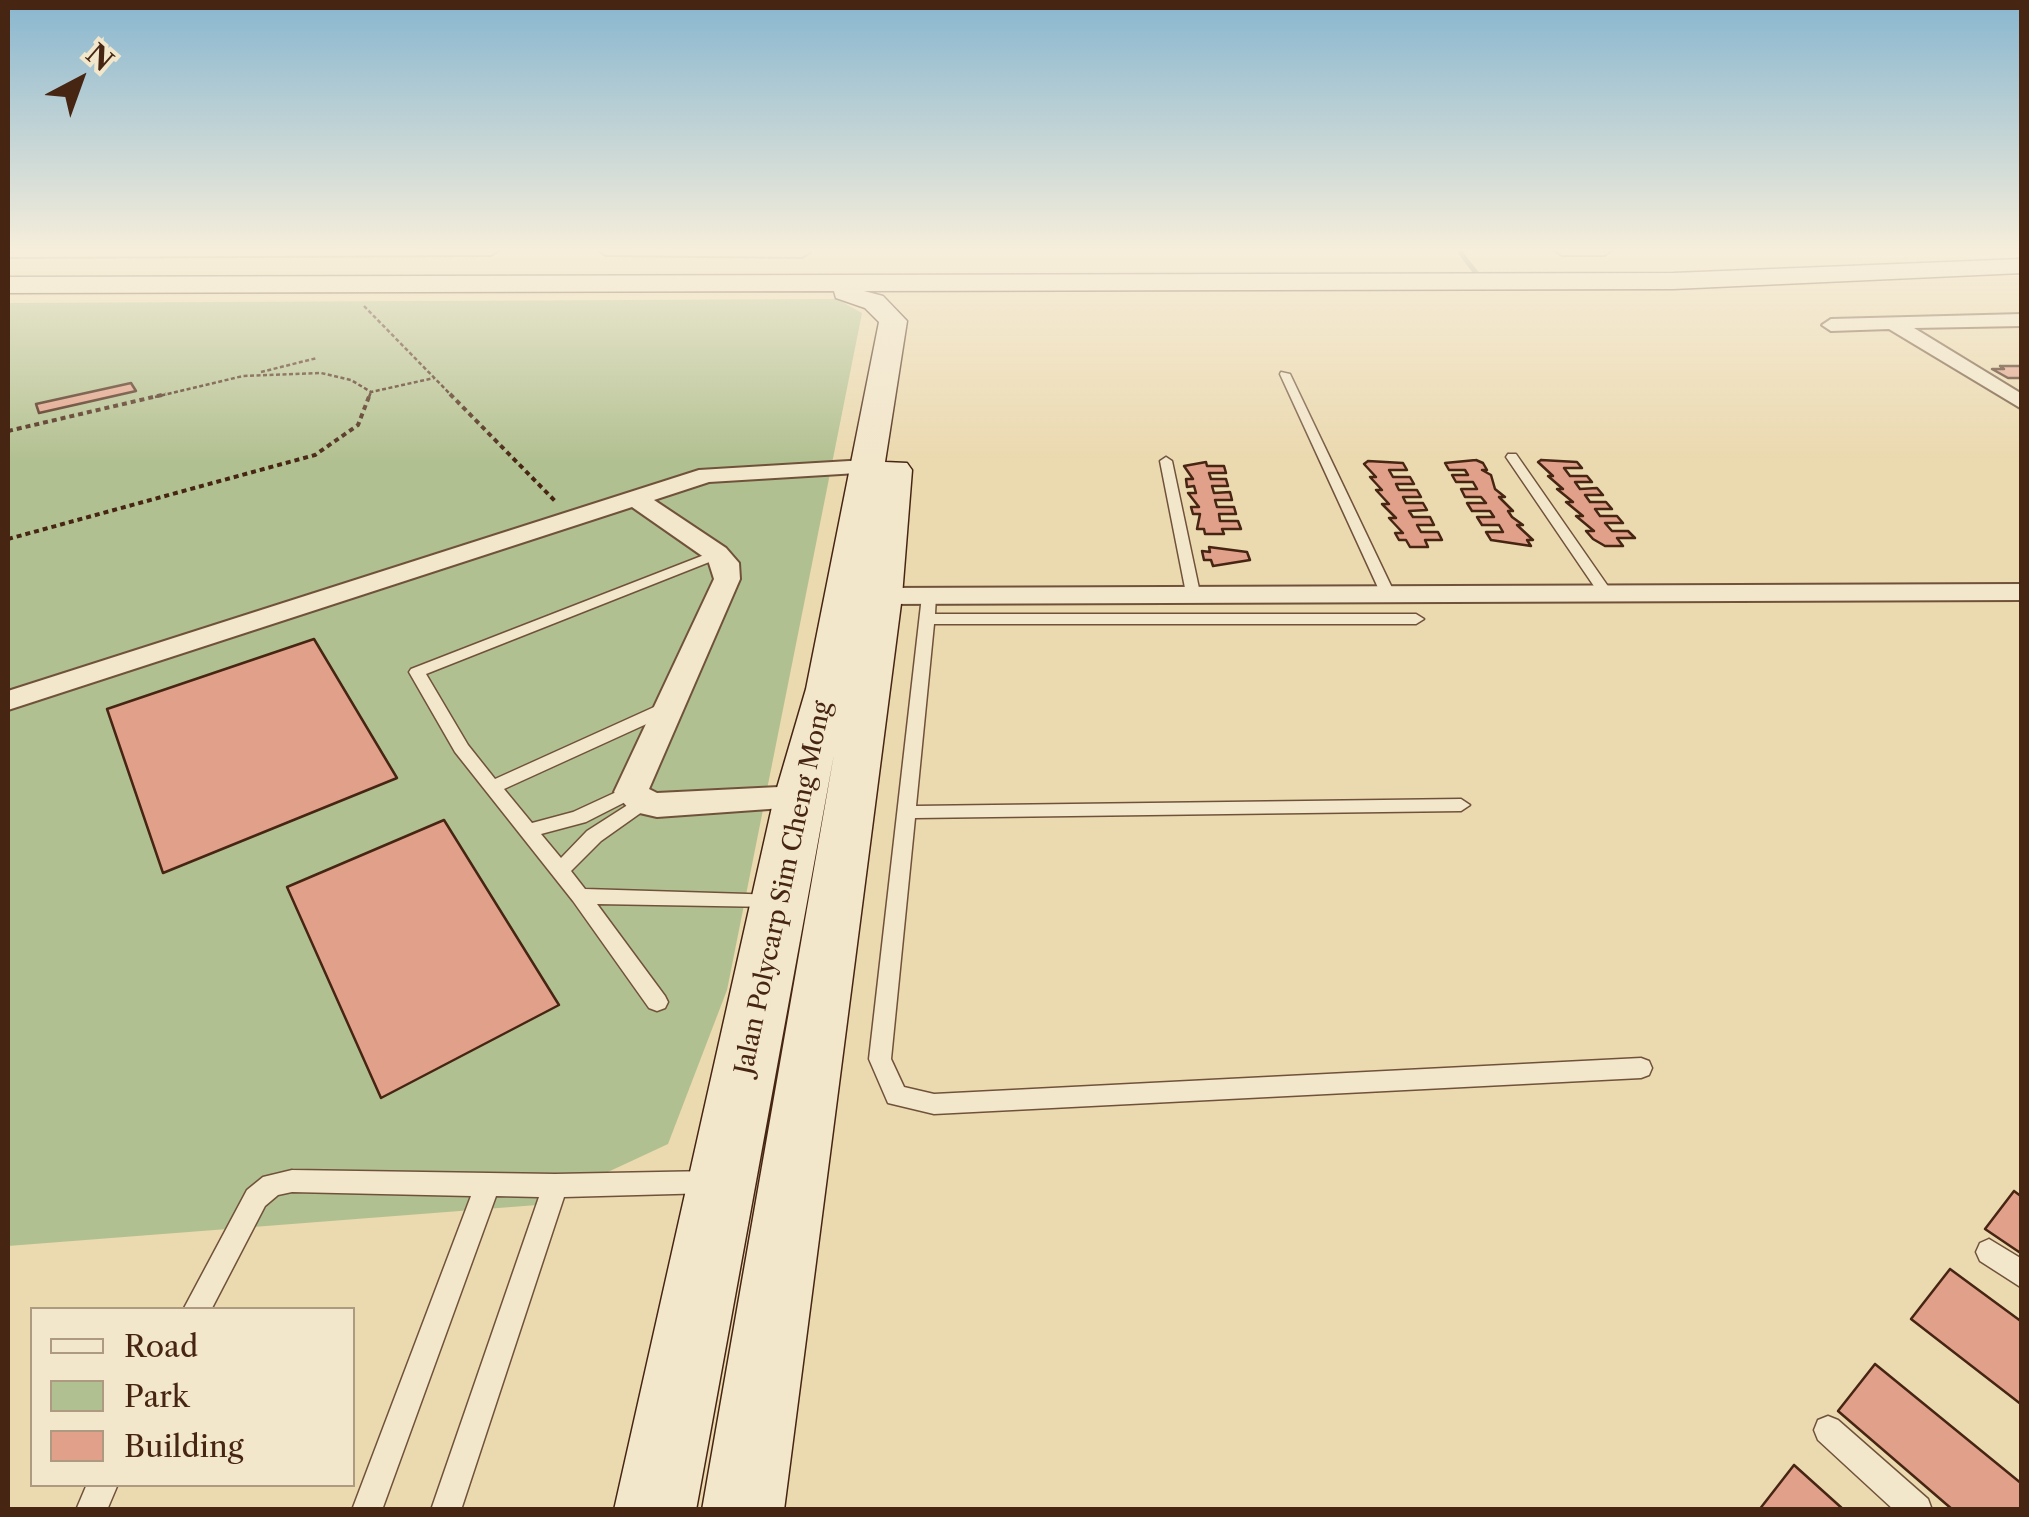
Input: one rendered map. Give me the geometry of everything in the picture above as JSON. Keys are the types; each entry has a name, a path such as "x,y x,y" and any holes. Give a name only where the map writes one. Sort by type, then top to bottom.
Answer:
{"main road":[{"name":"Jalan Polycarp Sim Cheng Mong","path":"655,1510 798,798 828,689 898,590 866,466 891,321"},
{"name":"Jalan Polycarp Sim Cheng Mong","path":"743,1510 898,590 901,414 923,321"},
{"path":"866,466 884,448 901,414"}],"street":[{"path":"1831,325 1988,321"},
{"path":"1892,323 2022,403"},
{"path":"8,700 707,474 866,466"},
{"path":"634,498 716,554 726,563 727,579 637,797 685,806 798,798"},
{"path":"898,590 1193,593 1294,606 1387,592 2022,592"}],"lane":[{"path":"1285,374 1387,592"},
{"path":"1512,457 1605,592"},
{"path":"1166,460 1193,593"},
{"path":"657,1002 580,896 461,748 417,672 716,554"},
{"path":"1416,619 1294,606 898,590 907,812 880,1058 896,1096 934,1104 1640,1068"},
{"path":"493,787 674,705"},
{"path":"527,831 637,797"},
{"path":"560,871 637,797"},
{"path":"907,812 1461,805"},
{"path":"580,896 778,900"},
{"path":"198,1307 256,1198 272,1186 292,1180 555,1186 722,1182"},
{"path":"367,1510 488,1184"},
{"path":"446,1510 555,1186"},
{"path":"1989,1252 2022,1276"},
{"path":"1828,1430 1916,1510"},
{"path":"90,1510 102,1487"}],"path":[{"path":"378,321 572,518"},
{"path":"8,432 318,358"},
{"path":"243,376 321,374 351,380 371,392 434,378"},
{"path":"8,539 315,454 358,425 371,392"}],"green space":[{"path":"8,321 860,321 727,990 668,1144 537,1205 8,1246"}],"building":[{"path":"2000,366 2022,366 2022,378 2008,378 1992,369 2004,369"},
{"path":"131,383 136,391 39,413 36,404"},
{"path":"1206,462 1207,466 1224,466 1226,473 1209,473 1211,479 1226,479 1228,486 1212,486 1214,493 1230,492 1232,500 1215,500 1217,507 1234,507 1236,514 1219,514 1220,521 1238,521 1241,529 1205,534 1204,529 1197,529 1200,514 1193,514 1191,507 1199,507 1188,493 1196,493 1194,486 1187,487 1186,479 1193,479 1184,466"},
{"path":"1538,462 1577,462 1582,468 1564,468 1570,476 1587,476 1592,482 1575,482 1580,489 1597,488 1603,495 1585,495 1590,502 1606,502 1612,509 1595,509 1600,516 1617,516 1623,523 1605,523 1612,531 1628,531 1635,538 1617,538 1623,546 1605,546 1593,539 1586,531 1594,531 1576,516 1583,516 1566,502 1573,502 1557,489 1563,489 1548,476 1553,476"},
{"path":"1403,463 1407,470 1389,470 1393,477 1410,477 1414,484 1396,484 1399,490 1417,490 1421,497 1403,497 1406,503 1423,503 1427,510 1409,511 1413,517 1430,517 1434,525 1417,525 1421,532 1438,532 1442,540 1425,540 1428,547 1410,547 1406,540 1399,540 1395,533 1403,533 1389,518 1396,518 1382,504 1389,504 1376,490 1382,490 1370,477 1376,477 1364,464"},
{"path":"1445,463 1483,463 1487,470 1482,470 1491,475 1495,489 1505,497 1499,497 1513,511 1508,511 1512,517 1523,525 1517,525 1533,540 1527,540 1531,546 1491,540 1486,532 1503,532 1499,525 1482,525 1477,517 1494,517 1490,511 1472,511 1467,503 1486,503 1481,497 1465,497 1461,489 1477,489 1473,482 1456,482 1452,475 1468,475 1465,470 1449,470"},
{"path":"1209,547 1247,552 1250,560 1213,566 1211,560 1204,560 1202,551 1210,552"},
{"path":"314,639 397,778 163,873 107,709"},
{"path":"444,820 559,1005 381,1098 287,887"},
{"path":"2014,1191 2022,1197 2022,1254 1985,1229"},
{"path":"1950,1269 2022,1322 2022,1405 1911,1319"},
{"path":"1875,1364 2022,1484 2022,1510 1953,1510 1838,1411"},
{"path":"1794,1465 1844,1510 1759,1510"}]}
